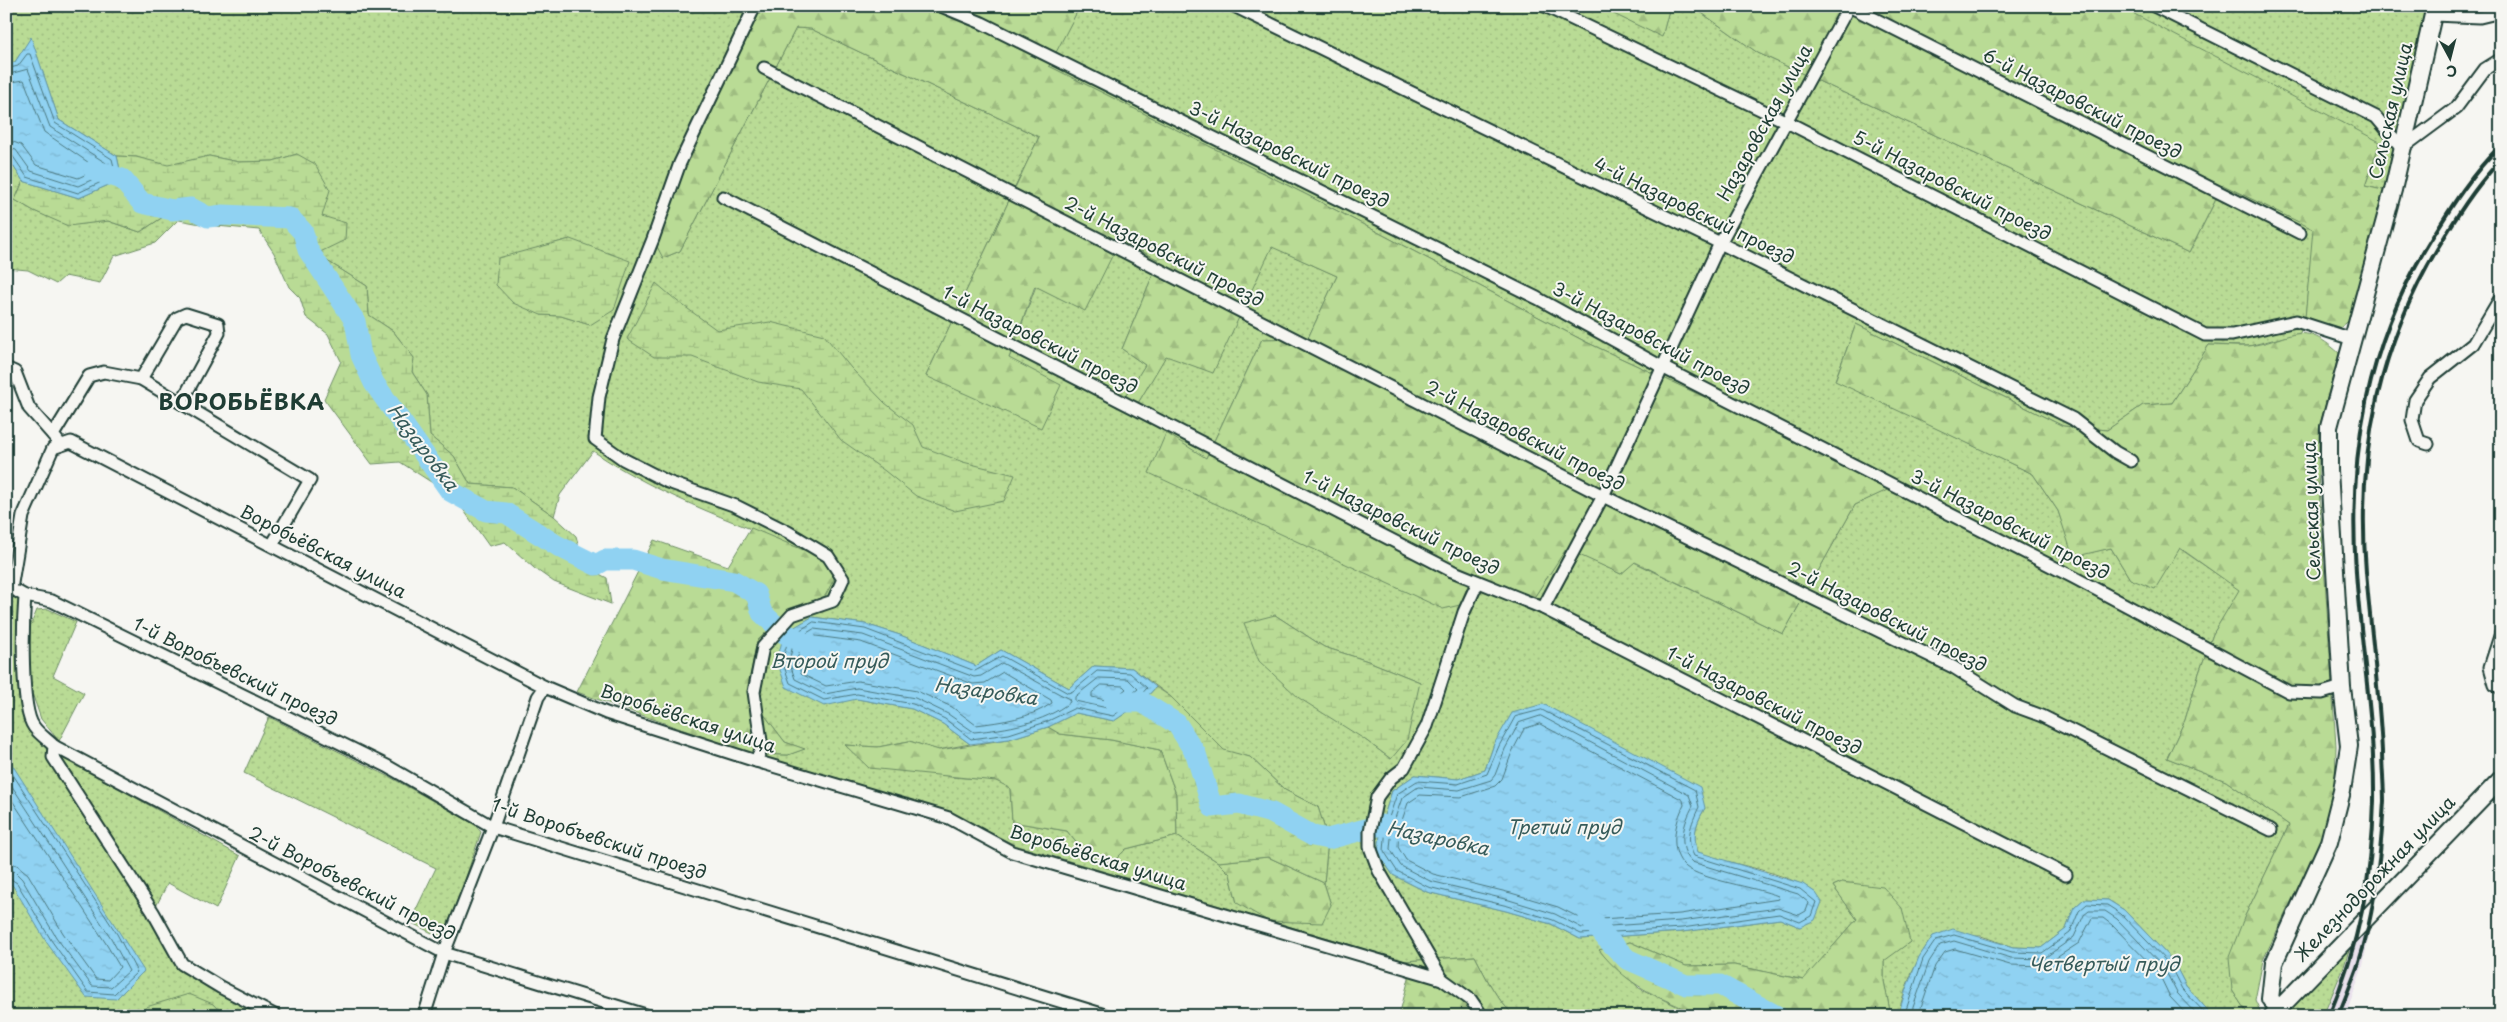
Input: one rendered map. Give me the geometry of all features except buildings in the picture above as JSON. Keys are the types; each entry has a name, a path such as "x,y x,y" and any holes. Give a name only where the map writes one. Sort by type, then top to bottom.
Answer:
{"street":[{"path":"755,6 680,163 653,239 613,339 599,397 595,439 623,459 668,482 736,506 788,532 828,556 843,579 833,601 792,615 763,647 754,692 762,748 756,761"},
{"name":"3-й Назаровский проезд","path":"941,6 982,23 1537,298 1664,368 2073,577 2289,692 2322,692 2342,687"},
{"name":"4-й Назаровский проезд","path":"1234,6 1720,243 2073,420 2114,452 2131,461"},
{"name":"5-й Назаровский проезд","path":"1545,6 1785,121 2205,335 2232,336 2296,321 2352,339"},
{"name":"Назаровская улица","path":"1543,608 1603,496 1664,368 1720,243 1849,6"},
{"name":"6-й Назаровский проезд","path":"1849,6 2300,232"},
{"path":"2154,6 2376,117 2402,148 2456,108 2485,69 2501,58"},
{"path":"2434,11 2480,17 2501,12"},
{"name":"Сельская улица","path":"2275,1012 2270,999 2274,963 2329,842 2342,791 2349,746 2342,687 2329,470 2329,427 2376,256 2434,11"},
{"name":"2-й Назаровский проезд","path":"764,68 1603,496 1953,667 2015,706 2042,716 2271,830"},
{"name":"1-й Назаровский проезд","path":"723,197 1452,572 1543,608 2066,875"},
{"path":"2428,444 2419,441 2412,420 2415,400 2430,378 2473,344 2501,297"},
{"path":"140,379 177,318 186,314 218,324 220,333 181,403"},
{"path":"6,368 15,372 29,408 56,440"},
{"path":"9,592 23,516 56,440 89,376 104,372 140,379 310,480 272,545"},
{"name":"Воробьёвская улица","path":"56,440 80,445 545,687 606,713 756,761 949,818 1012,852 1442,979 1471,1000 1482,1016"},
{"path":"1442,979 1379,871 1370,847 1370,831 1377,797 1391,778 1404,768 1427,726 1464,612 1478,582"},
{"name":"1-й Воробъевский проезд","path":"9,592 52,601 369,757 493,827 1108,1016"},
{"path":"25,596 24,666 26,696 33,726 54,746 53,757 153,912 182,964 220,987 276,1016"},
{"path":"2501,633 2490,667 2495,685 2501,688"},
{"path":"424,1016 444,953 493,827 538,697 545,687"},
{"name":"2-й Воробъевский проезд","path":"54,746 444,953 649,1016"},
{"name":"Железнодорожная улица","path":"2275,1012 2501,778"}],"shaded area":[{"path":"2372,918 2363,966 2345,1016 2323,1016 2344,966 2352,940"}],"green space":[{"path":"6,6 755,6 663,258 680,251 796,28 811,29 1039,137 926,376 1009,358 1036,286 1085,310 1119,240 1159,260 1122,349 1145,365 1126,397 1138,403 1166,355 1213,372 1271,246 1337,276 1308,338 1262,339 1206,458 1150,473 1460,605 1468,585 1533,599 1566,548 1621,574 1634,562 1783,634 1855,505 1895,486 1586,342 1309,196 1048,66 1080,6 1597,6 1662,36 1670,6 1692,6 1758,53 2189,253 2223,185 2314,229 2305,318 2300,333 2249,346 2209,345 2172,403 2143,405 2107,430 2063,426 1856,324 1835,380 2033,474 2058,511 2074,556 2111,548 2130,579 2179,548 2240,590 2213,634 2185,720 2167,758 2226,781 2289,825 2244,918 2232,990 2249,1016 2213,1016 2186,986 2173,961 2124,910 2108,900 2084,899 2074,908 2066,929 2041,948 2013,947 1981,936 1933,936 1911,974 1898,1016 1891,1016 1884,981 1884,960 1910,942 1842,882 1833,886 1857,919 1804,980 1734,965 1686,966 1630,942 1599,950 1639,988 1685,1010 1678,1016 1515,1016 1497,996 1475,956 1405,961 1015,845 952,814 751,754 788,755 804,749 785,742 747,692 757,641 788,610 825,596 825,559 677,498 620,468 593,451 560,495 554,516 512,487 470,484 454,456 430,436 427,395 412,372 414,358 393,331 369,315 367,286 316,254 322,216 297,154 273,161 239,162 209,156 168,166 136,157 117,156 59,120 31,38 15,62 6,64","holes":["570,239 590,325 561,316 541,315 541,247","1275,615 1324,647 1368,661 1420,682 1391,759 1364,739","812,617 865,624 900,635 976,666 1001,650 1069,688 1094,666 1132,668 1171,697 1224,751 1250,757 1285,790 1318,807 1328,839 1324,883 1331,905 1237,903 1230,874 1218,862 1177,836 1126,849 1086,855 1067,831 1012,822 1010,788 996,780 950,777 845,745 878,747 909,741 938,750 970,744 943,724 912,709 857,699","1543,704 1581,725 1705,808 1699,819 1695,835 1698,853 1789,879 1816,893 1800,927 1780,919 1682,932 1580,939 1551,924 1427,892 1393,875 1378,853 1381,825 1392,791 1415,775 1458,779 1485,770 1494,744"]},
{"path":"755,6 1080,6 1049,66 1309,196 1586,342 1896,486 1855,505 1783,634 1635,562 1621,574 1566,549 1533,599 1468,585 1460,605 1443,609 1149,473 1166,433 1206,458 1262,339 1308,338 1337,276 1272,247 1213,373 1166,356 1138,403 1125,397 1145,365 1122,349 1159,260 1120,240 1085,311 1035,286 1009,358 1061,385 1041,428 926,376 1039,137 811,29 796,28 680,251 663,258 653,239 680,163"},
{"path":"1597,6 1670,6 1662,37"},
{"path":"1692,6 2119,6 2380,142 2365,186 2387,191 2352,318 2340,328 2305,318 2313,229 2223,185 2189,253 1758,53"},
{"path":"2430,6 2387,191 2365,186 2380,143 2119,7"},
{"path":"297,154 315,164 330,190 322,216 346,223 345,240 316,254 367,286 369,315 393,331 414,358 412,372 427,395 430,436 454,456 470,484 512,487 554,516 576,536 584,566 607,578 611,604 554,582 534,568 505,542 489,546 460,505 431,482 400,462 372,464 324,399 341,361 328,334 306,317 300,298 289,287 274,253 259,230 206,225 163,217 140,232 108,221 68,226 34,211 15,200 23,181 79,198 122,179 117,156 136,157 168,165 209,156 239,162 273,161"},
{"path":"6,155 23,181 15,200 34,211 68,225 108,221 140,232 163,217 178,220 155,243 114,256 100,283 65,276 56,284 28,270 6,268"},
{"path":"570,239 630,261 614,310 590,325 561,316 541,315 513,303 496,285 498,258"},
{"path":"656,283 717,330 770,322 824,335 851,368 885,403 913,425 923,447 963,462 1015,475 1004,501 955,511 916,496 841,440 801,389 758,382 692,357 654,357 627,339"},
{"path":"1856,324 2063,426 2107,430 2143,405 2172,403 2209,345 2248,346 2295,334 2304,334 2314,336 2339,353 2319,429 2318,473 2336,746 2335,790 2322,837 2263,960 2255,1000 2262,1015 2249,1016 2232,990 2229,957 2244,918 2289,825 2226,781 2167,758 2185,720 2213,634 2239,590 2180,548 2155,589 2130,579 2111,548 2073,557 2058,511 2033,474 1835,381"},
{"path":"751,528 825,559 834,579 825,596 788,611 757,641 747,692 785,742 805,749 788,755 751,754 577,692 654,540 728,566"},
{"path":"11,589 25,596 23,622 33,726 54,746 53,757 61,756 240,856 216,909 168,883 153,912 182,964 276,1016 224,1016 213,1004 146,1007 140,1016 6,1016 6,595"},
{"path":"48,609 76,622 53,676 84,693 59,741 41,719 32,693 27,664 29,629 37,610"},
{"path":"1275,615 1324,647 1368,661 1420,682 1407,740 1391,759 1364,739 1299,698 1259,661 1244,623"},
{"path":"1156,687 1171,697 1224,750 1250,757 1285,790 1318,807 1328,839 1324,883 1268,857 1218,862 1177,836 1176,794 1160,750 1111,740 1060,734 1048,727 1076,713 1114,721 1142,702"},
{"path":"269,717 390,777 474,824 481,832 446,937 440,937 410,922 436,868 244,773"},
{"path":"1048,727 1060,734 1111,740 1160,750 1176,794 1177,836 1126,849 1110,865 1086,855 1067,831 1012,822 1010,788 996,781 869,768 845,745 878,747 909,741 939,750 1009,739"},
{"path":"1268,857 1324,883 1331,905 1322,923 1268,921 1237,903 1230,874 1218,862"},
{"path":"1842,882 1883,887 1902,908 1910,942 1884,961 1884,981 1891,1016 1678,1016 1685,1009 1638,986 1618,971 1599,950 1630,942 1686,966 1734,965 1803,980 1857,919 1833,886"},
{"path":"2352,940 2344,966 2323,1016 2279,1016"},
{"path":"1475,956 1497,996 1515,1016 1399,1016 1409,978 1405,961"},
{"path":"189,994 213,1004 224,1016 140,1016 146,1007"}],"water":[{"path":"31,37 59,120 117,156 122,179 79,198 23,181 6,155 6,64 15,62"},
{"name":"Второй пруд","path":"812,617 865,624 900,635 976,666 1001,650 1069,688 1094,666 1132,668 1156,687 1142,702 1114,721 1076,713 1048,727 1009,739 970,744 943,724 912,709 857,699 824,706 786,687 777,661 784,633"},
{"name":"Третий пруд","path":"1543,704 1700,787 1705,808 1699,819 1695,835 1698,852 1803,884 1816,893 1822,902 1815,920 1800,927 1780,919 1682,932 1580,939 1551,924 1427,892 1393,875 1378,853 1381,825 1392,791 1415,775 1458,779 1485,770 1494,744 1512,713"},
{"path":"6,755 144,971 116,999 86,997 47,943 13,886 6,879"},
{"name":"Четвертый пруд","path":"2084,899 2108,900 2124,910 2173,961 2186,986 2213,1016 1898,1016 1906,989 1919,957 1933,936 1953,929 2013,947 2041,948 2066,929 2074,908"}],"waterway":[{"name":"Назаровка","path":"94,170 122,179 142,203 172,210 191,208 208,217 223,215 290,218 303,232 308,250 355,321 361,355 374,383 450,491 486,511 506,513 558,546 596,565 605,560 633,560 662,569 734,581 756,594 762,613 784,633 811,646"},
{"name":"Назаровка","path":"1114,702 1142,702 1177,724 1196,754 1212,807 1239,804 1272,813 1313,836 1328,839 1381,825 1409,831"},
{"name":"Назаровка","path":"1589,917 1627,959 1686,985 1720,985 1777,1016"}],"railway":[{"path":"2329,1016 2356,937 2367,884 2373,830 2374,772 2358,601 2354,528 2359,442 2366,400 2391,319 2408,280 2462,191 2501,145"},
{"path":"2338,1016 2358,965 2369,925 2379,863 2383,821 2384,795 2381,729 2366,572 2364,527 2365,482 2369,439 2377,397 2404,315 2423,275 2445,236 2485,177 2501,160"}],"district":[{"name":"ВОРОБЬЁВКА","path":"242,402"}]}
